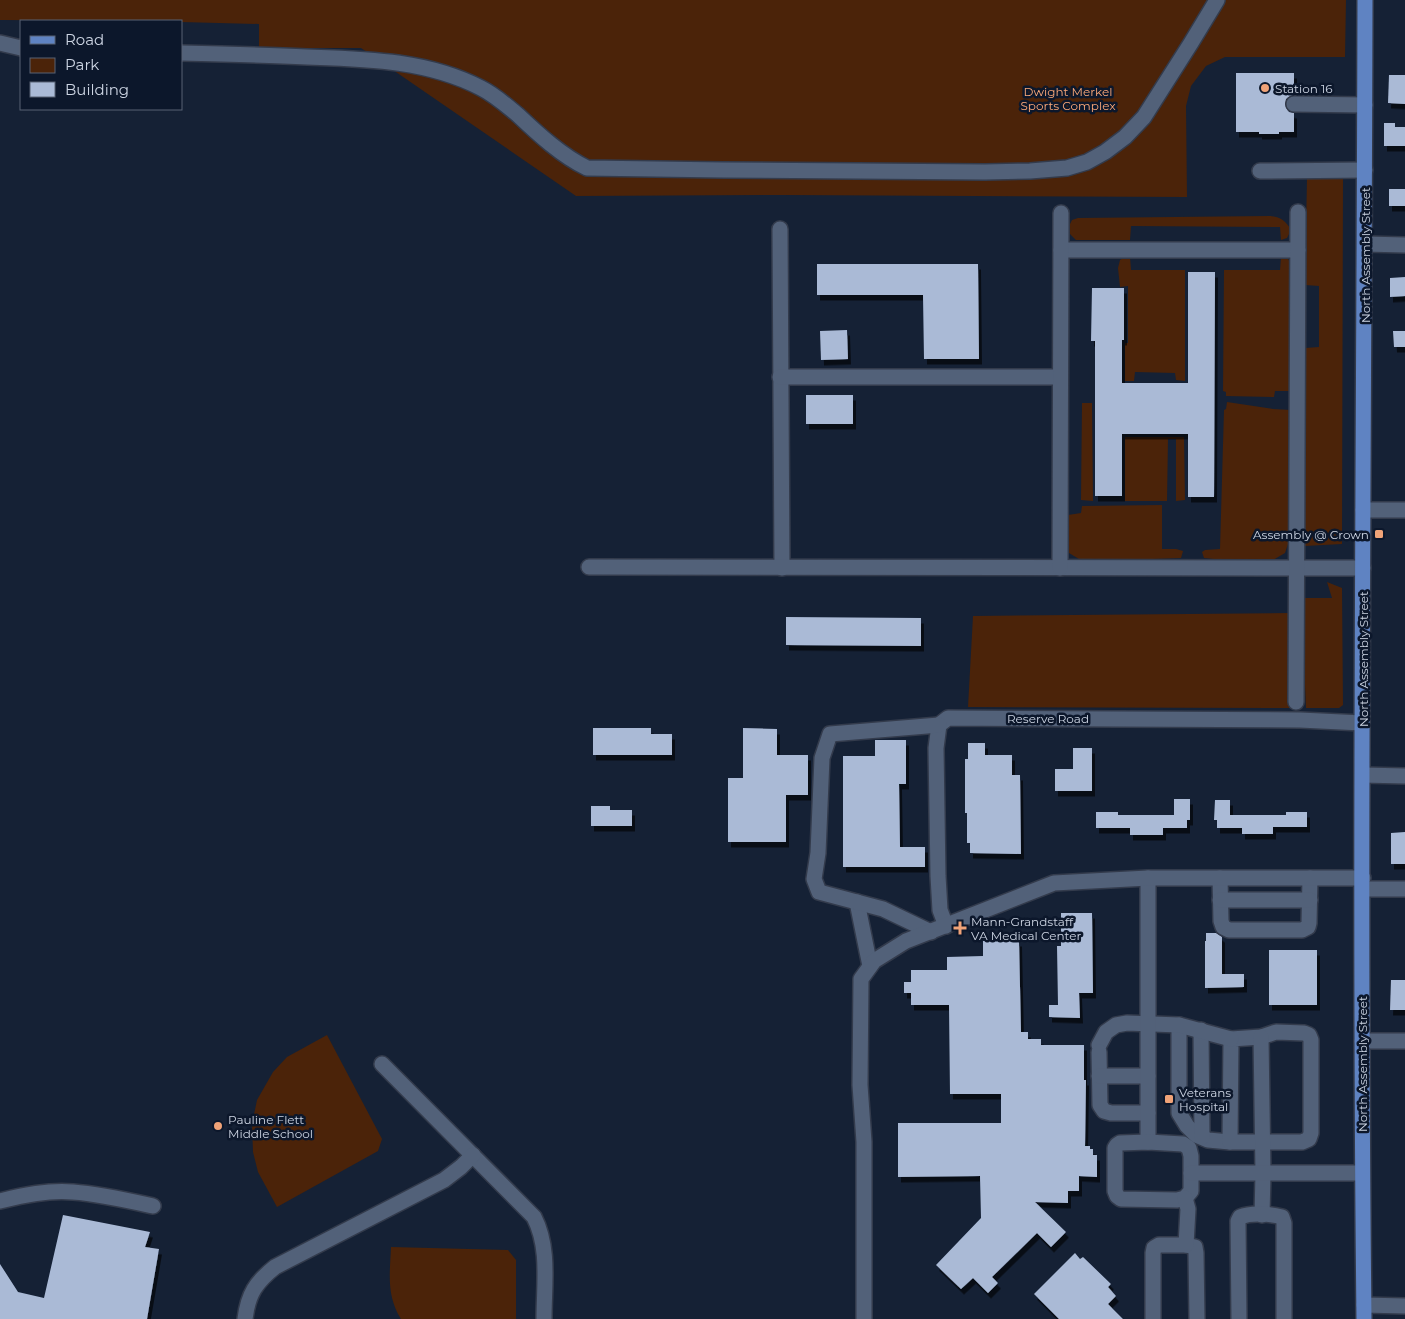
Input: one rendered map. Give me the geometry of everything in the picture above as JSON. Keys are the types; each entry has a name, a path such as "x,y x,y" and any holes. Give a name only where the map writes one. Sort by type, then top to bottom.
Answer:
{"main road":[{"name":"North Assembly Street","path":"1364,1312 1362,1174 1362,510 1365,0"}],"street":[{"path":"182,53 360,59 391,62 435,70 467,82 504,102 573,161 587,168 985,172 1049,170 1067,168 1087,162 1105,152 1125,137 1144,117 1217,0"},
{"path":"0,43 20,48"},
{"path":"1294,104 1365,105"},
{"path":"1260,171 1365,170"},
{"path":"1296,702 1298,212"},
{"path":"1060,213 1060,568"},
{"path":"780,229 782,568"},
{"path":"1365,244 1405,245"},
{"path":"1060,250 1298,250"},
{"path":"780,377 1060,377"},
{"path":"1362,510 1405,510"},
{"path":"589,567 1363,568"},
{"name":"Reserve Road","path":"857,902 819,892 814,879 818,853 822,758 830,734 939,725 948,718 1270,720 1362,723"},
{"path":"939,725 936,748 938,876 940,910 946,926"},
{"path":"1362,776 1405,776"},
{"path":"1148,878 1148,1142"},
{"path":"864,1319 864,1142 860,1085 861,979 874,961 906,941 1054,882 1148,878 1310,878 1405,888"},
{"path":"1220,878 1221,921 1223,927 1230,930 1302,930 1308,927 1310,923 1310,878"},
{"path":"1220,900 1310,900"},
{"path":"870,966 857,902 883,909 930,932"},
{"path":"1148,1114 1110,1113 1104,1111 1100,1105 1099,1048 1106,1032 1116,1025 1179,1025 1231,1039 1261,1037 1276,1032 1304,1032 1309,1035 1311,1040 1311,1133 1309,1139 1302,1142 1230,1142 1213,1141 1196,1134 1187,1126 1179,1113 1179,1025"},
{"path":"1201,1030 1202,1137"},
{"path":"1261,1037 1262,1214"},
{"path":"1230,1142 1231,1039"},
{"path":"1362,1041 1405,1041"},
{"path":"382,1064 534,1217 540,1229 544,1248 544,1319"},
{"path":"1099,1076 1148,1076"},
{"path":"1120,1143 1183,1144 1189,1148 1192,1156 1191,1173 1191,1191 1185,1198 1177,1200 1122,1199 1117,1196 1115,1191 1115,1148 1120,1143"},
{"path":"245,1319 251,1294 262,1277 275,1267 444,1180 473,1155"},
{"path":"1191,1173 1362,1174"},
{"path":"0,1201 32,1194 72,1192 100,1195 153,1206"},
{"path":"1185,1198 1188,1209 1186,1245"},
{"path":"1239,1319 1238,1222 1240,1217 1245,1214 1273,1214 1282,1217 1284,1223 1284,1319"},
{"path":"1153,1319 1153,1252 1154,1248 1159,1245 1195,1247 1197,1319"},
{"path":"1364,1312 1405,1306"}],"green space":[{"name":"Dwight Merkel Sports Complex","path":"0,0 1346,0 1345,57 1225,57 1206,66 1191,86 1186,106 1187,197 576,196 361,48 259,48 259,24 182,22 182,20 0,20"},
{"path":"1307,178 1343,178 1342,544 1305,546 1304,357 1305,348 1319,347 1319,286 1305,285"},
{"path":"1270,216 1280,218 1287,224 1291,230 1287,238 1281,240 1280,227 1131,226 1130,240 1076,240 1070,234 1069,226 1072,220 1078,218"},
{"path":"1126,256 1130,257 1131,270 1185,270 1185,381 1176,380 1175,373 1135,372 1134,381 1125,381 1125,343 1128,343 1128,286 1120,287 1118,268 1120,260"},
{"path":"1281,257 1288,259 1292,266 1290,391 1275,391 1274,397 1226,396 1226,392 1223,391 1224,270 1280,270"},
{"path":"1227,402 1291,410 1290,538 1285,553 1273,560 1204,558 1202,552 1220,549 1224,410 1226,409"},
{"path":"1082,403 1092,403 1093,501 1081,500"},
{"path":"1125,437 1184,437 1185,500 1176,501 1176,439 1168,439 1167,501 1125,501"},
{"path":"1162,505 1162,549 1183,551 1181,558 1079,559 1069,553 1067,536 1068,515 1081,513 1082,506"},
{"path":"1327,582 1342,588 1343,705 1339,708 1306,708 1303,598 1332,598"},
{"path":"1290,613 1290,708 968,707 973,616"},
{"path":"327,1035 382,1139 378,1151 277,1207 258,1172 253,1152 252,1124 257,1100 273,1072 287,1057"},
{"path":"391,1247 508,1250 516,1260 516,1319 401,1319 391,1293"}],"building":[{"name":"Station 16","path":"1236,73 1294,73 1294,95 1286,99 1285,104 1289,112 1294,113 1294,132 1259,134 1259,132 1236,132"},
{"path":"1389,75 1405,75 1405,104 1388,103"},
{"path":"1384,123 1395,123 1395,127 1405,127 1405,146 1384,146"},
{"path":"1389,189 1405,189 1405,206 1389,206"},
{"path":"817,264 978,264 979,359 924,359 923,295 817,295"},
{"path":"1188,272 1215,272 1214,497 1188,497 1188,434 1122,434 1122,496 1095,496 1095,341 1091,341 1092,288 1124,288 1122,383 1188,383"},
{"path":"1405,277 1405,296 1390,297 1390,278"},
{"path":"847,330 848,359 821,360 820,331"},
{"path":"1393,331 1405,331 1405,347 1394,347"},
{"path":"806,395 853,395 853,424 806,424"},
{"path":"786,617 921,618 921,646 786,645"},
{"path":"593,728 651,728 651,734 672,734 672,755 593,755"},
{"path":"743,728 777,729 777,755 808,755 808,795 786,795 786,842 728,842 728,778 743,778"},
{"path":"875,740 906,740 906,784 899,784 900,847 925,847 925,867 843,867 843,756 875,756"},
{"path":"968,743 985,743 985,755 1012,755 1012,775 1020,775 1021,854 970,853 970,843 967,843 967,813 965,813 965,759 968,759"},
{"path":"1073,748 1092,748 1092,791 1055,791 1055,769 1073,769"},
{"path":"1174,799 1190,799 1190,820 1187,820 1187,828 1163,828 1163,835 1130,835 1130,828 1096,828 1096,812 1118,812 1118,815 1174,815"},
{"path":"1215,800 1230,800 1230,815 1286,815 1286,812 1307,812 1307,827 1273,827 1273,834 1242,834 1242,828 1217,828 1217,820 1214,820"},
{"path":"591,806 610,806 610,810 632,810 632,826 591,826"},
{"path":"1405,832 1405,864 1391,864 1391,833"},
{"path":"1061,913 1092,913 1093,993 1079,993 1080,1018 1049,1017 1049,1005 1058,1005 1057,946 1061,946"},
{"path":"1206,933 1216,933 1222,937 1222,974 1244,974 1244,987 1205,988"},
{"path":"983,941 1019,941 1021,1032 1028,1032 1028,1039 1041,1039 1041,1045 1084,1045 1084,1080 1086,1080 1085,1146 1090,1146 1090,1149 1093,1149 1093,1155 1097,1155 1097,1177 1079,1176 1079,1191 1068,1191 1068,1203 1035,1202 1066,1232 1051,1247 1037,1233 992,1277 998,1283 988,1293 973,1278 961,1289 936,1265 981,1218 980,1176 898,1177 898,1123 1001,1123 1001,1094 950,1094 949,1005 911,1005 911,993 904,993 904,982 911,982 911,970 947,970 947,957 983,956"},
{"path":"1269,950 1317,950 1317,1005 1269,1005"},
{"path":"1391,980 1405,980 1405,1010 1390,1010"},
{"path":"63,1215 150,1232 145,1247 159,1249 147,1319 0,1319 0,1264 18,1292 44,1298"},
{"path":"1075,1253 1080,1259 1083,1257 1111,1284 1108,1287 1116,1296 1108,1304 1123,1319 1059,1319 1034,1294"}],"place":[{"name":"Station 16","path":"1265,88"},
{"name":"Assembly @ Crown","path":"1379,534"},
{"name":"Mann-Grandstaff VA Medical Center","path":"960,928"},
{"name":"Veterans Hospital","path":"1169,1099"},
{"name":"Pauline Flett Middle School","path":"218,1126"}]}
